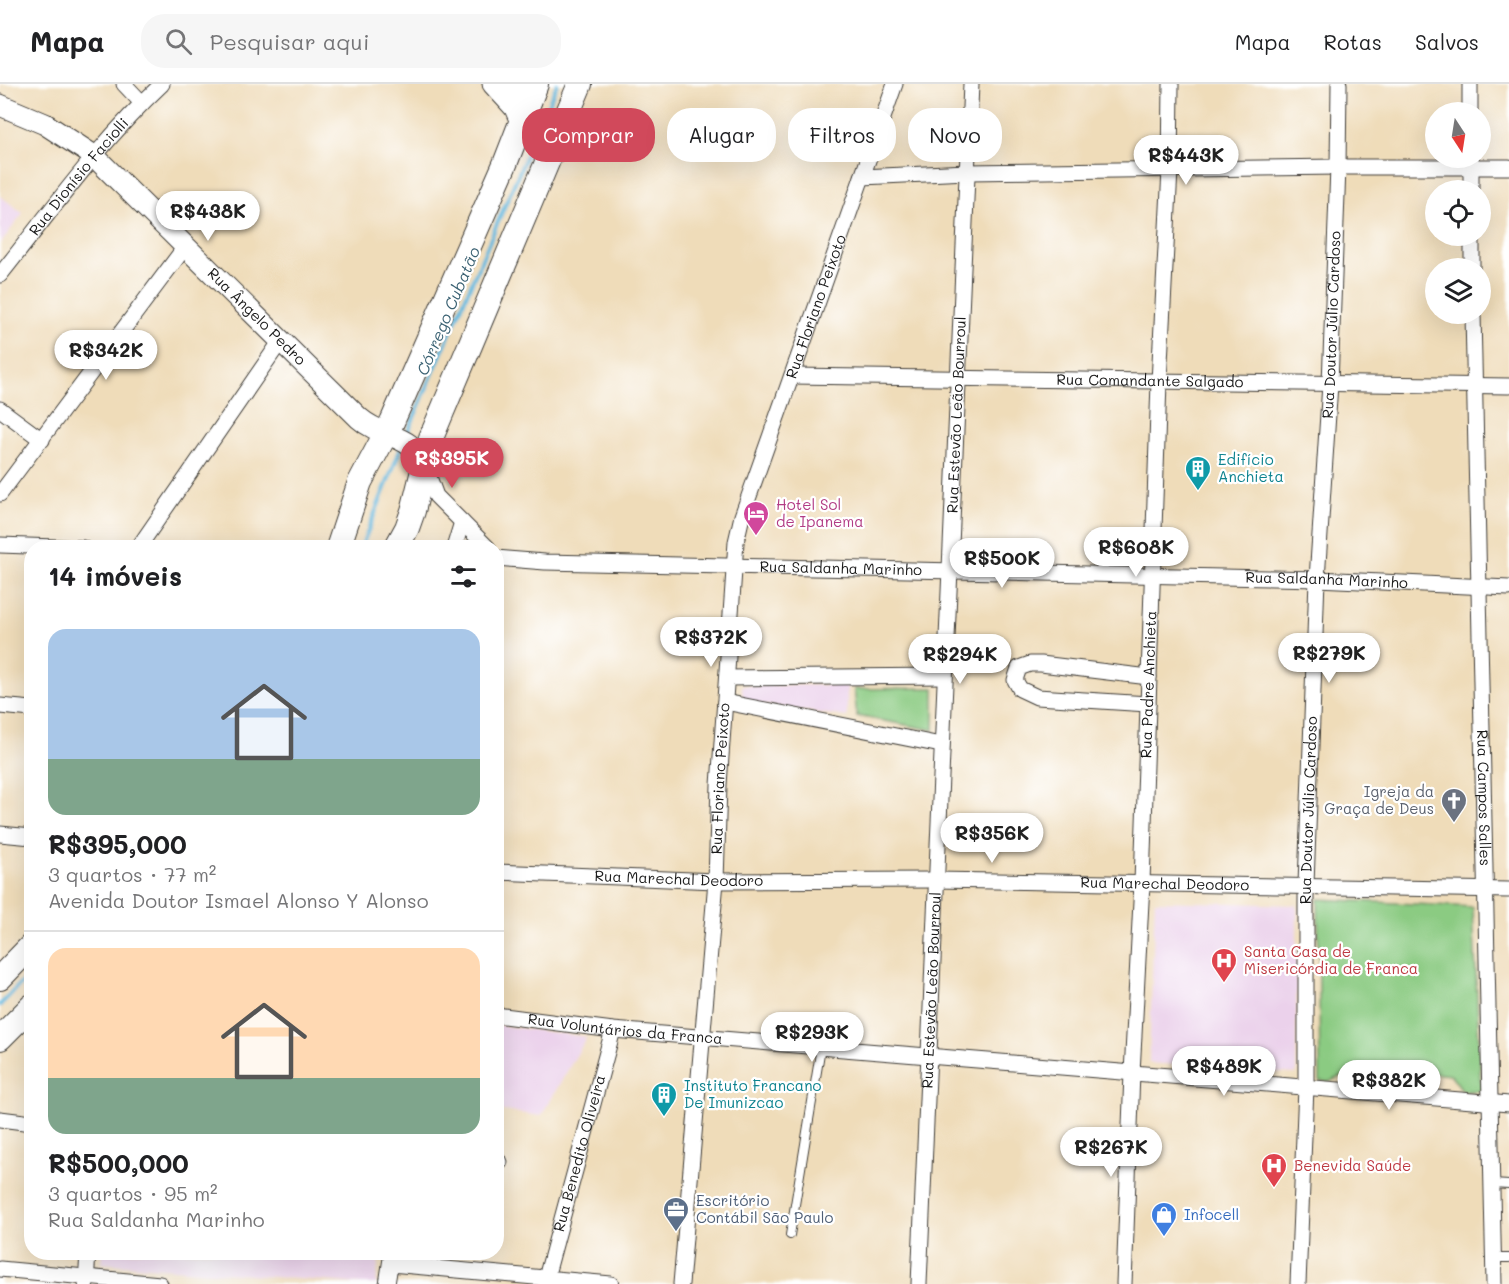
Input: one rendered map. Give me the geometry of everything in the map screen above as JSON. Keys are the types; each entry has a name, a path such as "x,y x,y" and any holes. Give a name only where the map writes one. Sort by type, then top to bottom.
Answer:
{"main road":[{"path":"493,84 515,108 521,122"},
{"path":"400,540 413,511 421,458 432,438 580,84"},
{"path":"341,540 360,482 391,436 505,164 521,122 528,86"},
{"name":"Rua Ângelo Pedro","path":"0,105 45,124 94,156 359,418 373,429 411,445 421,458"},
{"path":"0,1038 24,1013"}],"street":[{"path":"124,84 142,103"},
{"name":"Rua Dionísio Faciolli","path":"0,275 94,156 162,84"},
{"name":"Rua Floriano Peixoto","path":"681,1284 717,881 719,784 736,542 742,516 895,84"},
{"name":"Rua Estevão Leão Bourroul","path":"919,1284 927,1056 971,84"},
{"name":"Rua Padre Anchieta","path":"1124,1284 1142,883 1159,382 1170,170 1171,84"},
{"name":"Rua Doutor Júlio Cardoso","path":"1298,1284 1306,1088 1306,885 1317,579 1330,384 1339,84"},
{"path":"1470,84 1470,102"},
{"path":"862,177 966,172 1425,164"},
{"path":"1491,165 1509,167"},
{"path":"0,494 185,247"},
{"name":"Rua Campos Salles","path":"1473,324 1489,1103 1492,1184 1501,1258 1494,1284"},
{"path":"144,540 280,342"},
{"name":"Rua Comandante Salgado","path":"792,375 1509,386"},
{"path":"4,415 42,440"},
{"path":"421,458 436,496 480,540"},
{"path":"456,540 462,522"},
{"path":"0,544 24,545"},
{"name":"Rua Saldanha Marinho","path":"504,556 545,562 1317,579 1509,588"},
{"path":"1148,704 1036,697 1020,689 1015,680 1019,668 1030,664 1149,676"},
{"path":"727,678 944,676"},
{"path":"725,702 941,745"},
{"path":"0,706 24,708"},
{"path":"0,834 24,836"},
{"name":"Rua Marechal Deodoro","path":"504,872 717,881 935,880 1509,890"},
{"name":"Rua Voluntários da Franca","path":"504,1016 613,1030 1509,1104"},
{"name":"Rua Benedito Oliveira","path":"546,1278 613,1030"},
{"path":"0,1119 24,1122"},
{"path":"86,1281 87,1260"},
{"path":"387,1284 391,1260"},
{"path":"406,1260 611,1284"},
{"path":"0,1269 86,1281 160,1284"}],"lane":[{"path":"790,1235 821,1047"},
{"path":"1492,1184 1509,1185"}],"shaded area":[{"path":"0,196 23,213 0,244"},
{"path":"847,685 847,717 743,702 742,686"},
{"name":"Santa Casa de Misericórdia de Franca","path":"1155,901 1297,905 1296,1074 1149,1063"},
{"path":"504,1026 587,1037 541,1116 504,1111"},
{"path":"101,1260 378,1260 376,1284 101,1263"}],"green space":[{"path":"934,688 934,730 857,716 854,689"},
{"path":"1318,899 1473,907 1481,1091 1463,1091 1451,1075 1362,1067 1329,1082 1320,1081"}],"waterway":[{"name":"Córrego Cubatão","path":"406,436 557,84"},
{"name":"Córrego Cubatão","path":"364,540 401,448"},
{"name":"Córrego Cubatão","path":"0,1005 24,980"}],"place":[{"name":"Edifício Anchieta","path":"1198,492"},
{"name":"Hotel Sol de Ipanema","path":"756,537"},
{"name":"Igreja da Graça de Deus","path":"1454,824"},
{"name":"Santa Casa de Misericórdia de Franca","path":"1224,984"},
{"name":"Instituto Francano De Imunizcao","path":"664,1118"},
{"name":"Benevida Saúde","path":"1274,1189"},
{"name":"Escritório Contábil São Paulo","path":"676,1233"},
{"name":"Infocell","path":"1164,1238"}]}
